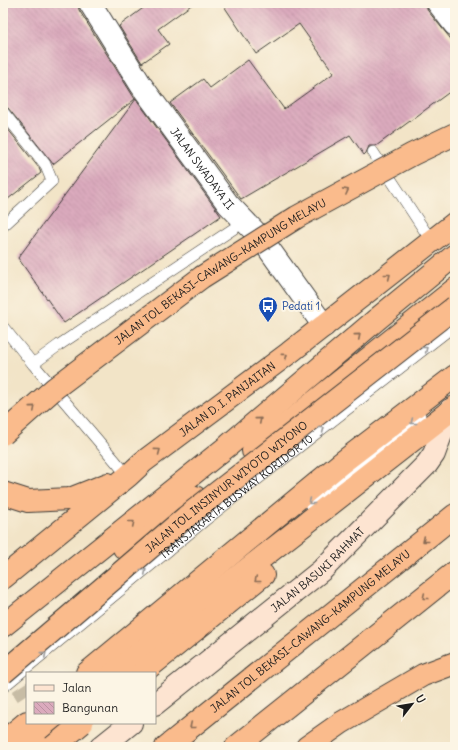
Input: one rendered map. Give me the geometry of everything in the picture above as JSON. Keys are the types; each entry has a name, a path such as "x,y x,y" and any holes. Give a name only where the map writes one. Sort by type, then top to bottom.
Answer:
{"highway":[{"name":"JALAN TOL BEKASI–CAWANG–KAMPUNG MELAYU","path":"3,434 55,388 202,277 297,217 414,154 455,134"},
{"name":"JALAN D. I. PANJAITAN","path":"3,578 128,476 143,462 324,326 443,233"},
{"path":"3,626 229,445 455,255"},
{"path":"3,641 136,538 177,511 455,289"},
{"name":"JALAN TOL INSINYUR WIYOTO WIYONO","path":"3,673 186,517 455,307"},
{"path":"88,672 340,464 455,376"},
{"path":"143,672 400,462 432,432 451,409"},
{"path":"115,672 451,409"},
{"path":"3,493 28,501 70,499 128,476"},
{"name":"JALAN TOL BEKASI–CAWANG–KAMPUNG MELAYU","path":"166,747 455,515"},
{"path":"236,747 455,572"},
{"path":"307,747 341,722 423,674 455,662"},
{"path":"3,742 26,723"},
{"path":"22,747 51,724"},
{"path":"54,747 81,724"}],"street":[{"name":"JALAN SWADAYA II","path":"90,3 141,85 228,204 261,238 324,326"},
{"path":"438,3 455,25"},
{"path":"443,233 455,214"},
{"name":"JALAN BASUKI RAHMAT","path":"156,703 322,570 427,464 434,454 451,409"},
{"path":"101,747 130,724"}],"lane":[{"path":"3,112 45,164 52,181 3,226"},
{"path":"373,152 443,233"},
{"path":"33,364 59,345 245,221"},
{"name":"TRANSJAKARTA BUSWAY KORIDOR 10","path":"3,687 204,521 455,325"},
{"path":"3,326 33,364 128,476"},
{"path":"103,672 270,534 455,389"},
{"path":"12,747 41,724"}],"building":[{"path":"3,3 78,3 79,10 135,99 53,164 8,108 3,105"},
{"path":"150,3 194,3 158,29 169,44 142,63 119,26"},
{"path":"222,3 425,3 428,11 455,44 455,88 376,146 369,146 364,155 350,135 241,199 170,103 203,79 210,88 248,60 284,109 334,73 299,24 256,54"},
{"path":"136,99 221,216 64,323 18,258"},
{"path":"3,123 39,168 41,173 3,203"}],"tunnel":[{"path":"3,658 26,693"}],"place":[{"name":"Pedati 1","path":"268,323"}]}
